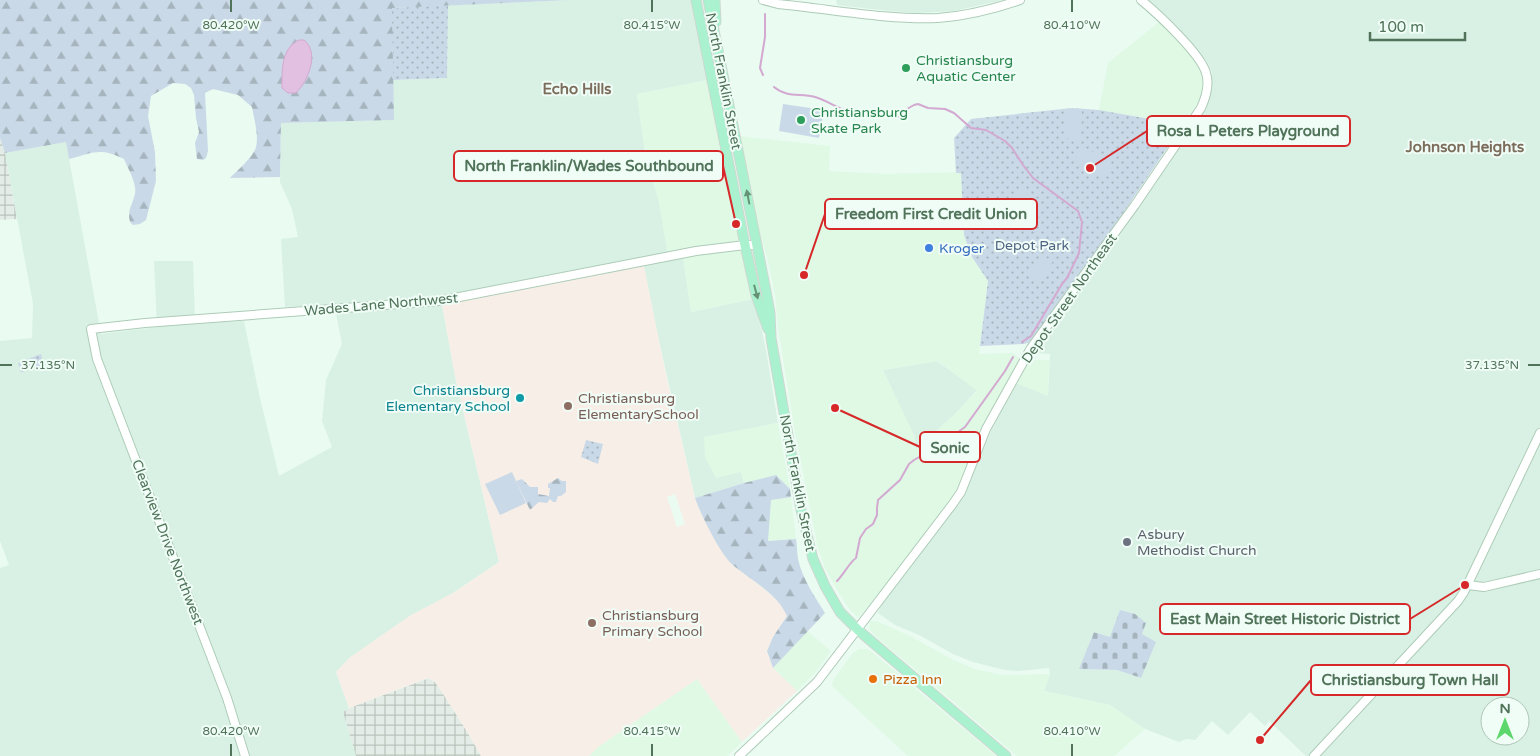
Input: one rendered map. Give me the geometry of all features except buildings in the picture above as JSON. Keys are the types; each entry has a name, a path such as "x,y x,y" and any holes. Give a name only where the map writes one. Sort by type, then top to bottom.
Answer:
{"main road":[{"name":"North Franklin Street","path":"696,0 756,295 771,338"},
{"name":"North Franklin Street","path":"708,0 770,313 771,338 801,510 813,559 834,604 858,630 1006,756"},
{"path":"715,0 717,9 716,38"}],"street":[{"path":"763,0 778,4 913,18 939,18 967,14 1020,0"},
{"name":"Depot Street Northeast","path":"739,756 817,682 952,505 960,492 986,429 1031,348 1135,205 1201,108 1205,99 1208,82 1201,62 1141,0"},
{"name":"Wades Lane Northwest","path":"91,329 439,301 696,251 745,244 757,245"},
{"name":"Clearview Drive Northwest","path":"91,329 97,359 227,698 245,756"},
{"path":"1314,756 1458,601 1468,585 1540,433"},
{"path":"1468,585 1484,588 1540,574"}],"shaded area":[{"path":"570,0 692,0 708,80 637,94 645,152 659,202 669,259 683,257 691,312 753,299 759,317 778,423 704,437 716,477 741,471 744,483 695,498 656,328 521,290 442,305 456,381 499,562 453,593 376,639 336,672 349,708 343,712 356,756 0,756 0,568 9,565 0,541 0,341 32,338 33,304 5,153 66,142 101,334 157,327 154,261 193,261 195,323 244,321 279,476 332,447 322,421 326,380 342,344 334,304 285,307 281,239 298,237 292,209 280,182 281,123 393,120 393,80 447,78 448,5"},
{"path":"836,0 1003,0 954,11 917,13 837,5"},
{"path":"1147,0 1540,0 1540,756 1306,756 1269,721 1265,726 1250,712 1228,735 1212,721 1195,740 1186,739 1179,742 1145,729 1110,705 1044,691 1050,674 1049,668 1018,671 1005,670 973,662 895,625 878,613 882,603 959,502 967,488 987,439 1016,383 1048,395 1050,354 1036,353 1035,350 1115,242 1207,105 1211,93 1212,72 1206,60","holes":["1094,632 1110,637 1141,678 1117,670 1080,669"]},
{"path":"1159,22 1197,62 1202,73 1202,91 1198,102 1186,120 1150,119 1099,110 1108,63"},
{"path":"299,40 304,40 309,46 312,59 305,81 296,93 288,93 282,88 284,61 289,48"},
{"path":"708,80 747,278 753,299 691,312 682,249 667,251 659,202 643,140 637,94"},
{"path":"739,136 830,146 829,171 885,174 961,172 964,235 972,257 988,281 979,354 1013,353 1019,360 986,419 962,478 952,497 886,584 861,615 857,617 837,590 825,568 818,549 795,433 778,327 775,295","holes":["938,361 977,391 954,415 916,449 915,437 883,370"]},
{"path":"0,138 5,153 17,219 0,220"},
{"path":"644,266 665,370 695,498 703,518 732,565 782,604 787,616 773,637 767,651 773,668 797,691 742,742 697,679 598,747 589,756 481,756 442,692 435,682 428,678 349,708 336,672 349,658 411,615 453,593 499,562 456,381 442,305","holes":["675,494 685,524 677,527 667,497"]},
{"path":"1049,360 1048,396 1016,383 1028,362"},
{"path":"937,361 977,390 954,415 916,449 883,370"},
{"path":"778,423 790,489 776,475 744,483 741,472 716,478 705,457 704,437"},
{"path":"791,497 796,539 767,541 771,500"},
{"path":"870,621 877,621 912,637 953,660 975,669 1002,675 1050,674 1044,691 1110,705 1145,729 1114,756 1017,756 872,633 869,628"},
{"path":"807,631 831,651 816,672 797,691 773,668"},
{"path":"859,649 867,649 872,652 996,756 908,756 832,686 833,680 852,654"},
{"path":"429,678 435,682 442,692 481,756 356,756 343,712 349,708"},
{"path":"697,679 742,742 727,756 589,756 598,747"}],"green space":[{"path":"0,0 570,0 392,8 394,120 281,123 280,177 230,178 255,151 257,137 255,122 252,107 238,95 213,89 205,93 208,151 206,158 203,160 197,159 195,143 199,132 194,95 191,88 185,84 173,83 151,96 148,116 155,152 156,181 146,220 140,224 133,225 130,222 129,214 135,194 135,185 124,159 108,153 96,152 69,159 66,142 5,153 0,138"},
{"path":"448,5 447,78 393,80 391,8"},
{"name":"Christiansburg Skate Park","path":"783,104 824,110 819,138 779,131"},
{"name":"Depot Park","path":"1072,108 1099,110 1150,119 1186,120 1111,231 1033,338 1028,343 1023,344 980,346 988,281 972,257 964,235 961,173 956,173 954,138 971,119"},
{"path":"1067,110 1082,112 1081,138 1079,140 1064,136"},
{"path":"1078,149 1113,156 1109,169 1102,176 1095,170 1075,166"},
{"path":"1021,188 1044,208 1029,225 1006,205"},
{"path":"1040,255 1053,261 1042,281 1029,276"},
{"path":"41,354 44,366 21,372 18,363"},
{"path":"586,440 603,444 598,464 581,457"},
{"path":"512,472 526,503 500,515 485,484"},
{"path":"776,475 790,489 791,497 771,500 768,541 796,539 798,559 802,573 825,613 773,668 767,651 773,637 787,616 771,594 734,566 723,554 695,498"},
{"path":"558,478 566,481 566,492 558,496 556,502 550,499 547,503 539,502 530,510 516,481 522,479 530,487 538,487 538,494 549,496 550,488 548,488 548,484"},
{"path":"1120,610 1135,614 1146,623 1142,634 1156,642 1141,678 1117,670 1079,669 1094,632 1110,637"}],"waterway":[{"path":"763,75 760,68 765,37 765,14"},
{"path":"774,87 784,93 819,98 846,111 881,111 904,118 907,109 918,104 928,108 945,109 954,113 971,128 986,130 1005,141 1033,178 1078,211 1082,222 1079,253 1067,278 1031,336 1022,342"},
{"path":"837,581 856,558 860,538 866,529 873,524 877,515 878,500 900,480 909,464 965,427 1013,357"}],"place":[{"name":"Christiansburg Aquatic Center","path":"906,68"},
{"name":"Christiansburg Skate Park","path":"801,120"},
{"name":"Rosa L Peters Playground","path":"1090,168"},
{"name":"North Franklin/Wades Southbound","path":"736,224"},
{"name":"Kroger","path":"929,248"},
{"name":"Freedom First Credit Union","path":"804,275"},
{"name":"Christiansburg Elementary School","path":"520,398"},
{"name":"Christiansburg ElementarySchool","path":"568,406"},
{"name":"Sonic","path":"835,408"},
{"name":"Asbury Methodist Church","path":"1127,542"},
{"name":"East Main Street Historic District","path":"1465,585"},
{"name":"Christiansburg Primary School","path":"592,623"},
{"name":"Pizza Inn","path":"873,679"},
{"name":"Christiansburg Town Hall","path":"1260,740"}],"district":[{"name":"Echo Hills","path":"577,89"},
{"name":"Johnson Heights","path":"1465,147"}]}
